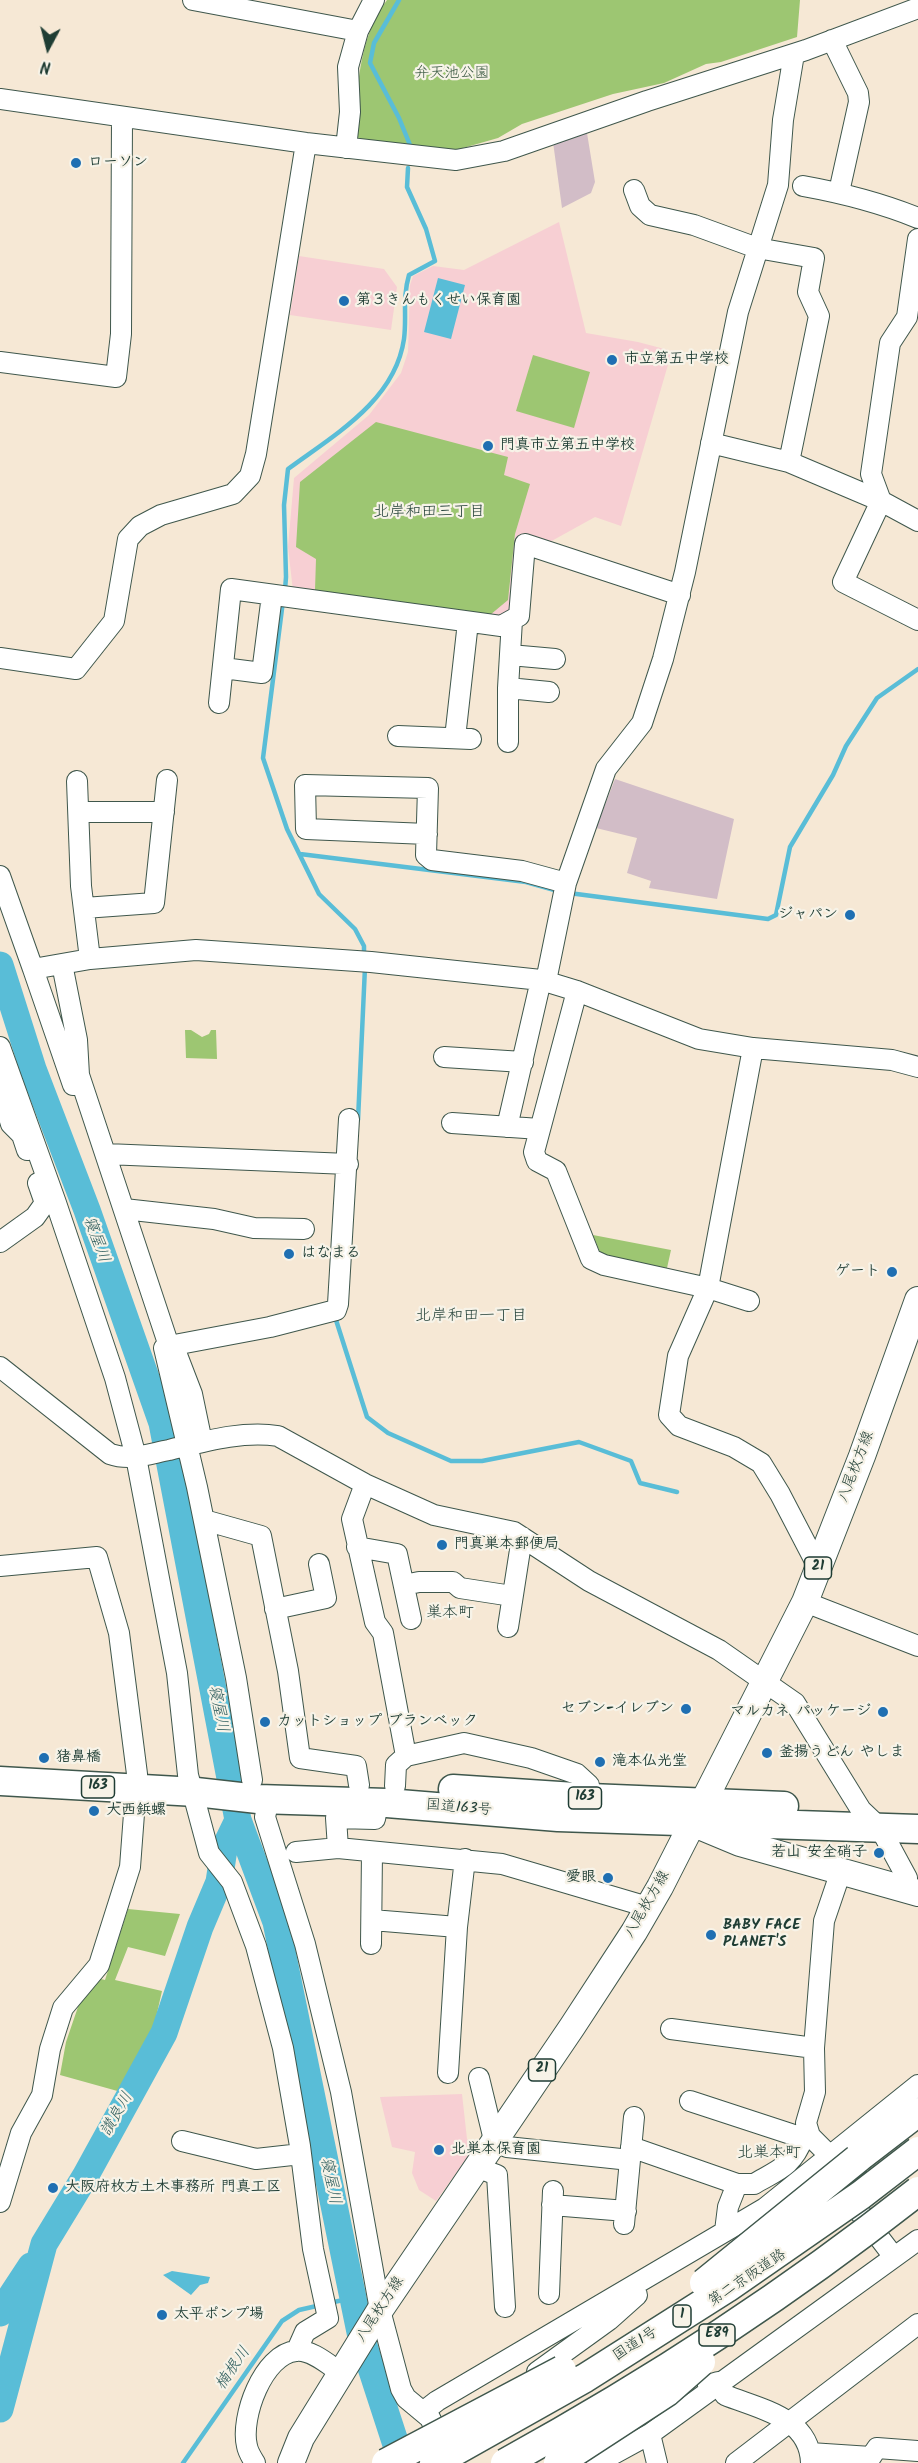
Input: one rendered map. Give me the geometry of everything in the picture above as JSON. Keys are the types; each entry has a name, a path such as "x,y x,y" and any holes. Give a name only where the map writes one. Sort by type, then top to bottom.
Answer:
{"highway":[{"name":"国道163号","path":"0,1766 136,1782 260,1792 377,1791 590,1798 697,1813 756,1836 918,1812"},
{"name":"国道163号","path":"0,1781 136,1782"},
{"name":"国道163号","path":"377,1791 558,1817 697,1813 870,1819 918,1829"},
{"path":"585,2378 918,2112"},
{"name":"国道1号","path":"434,2463 585,2378 736,2281 861,2195 918,2151"},
{"name":"第二京阪道路","path":"448,2463 600,2377 813,2234 918,2157"},
{"name":"第二京阪道路","path":"505,2463 615,2400 782,2291 918,2191"},
{"path":"549,2456 918,2196"},
{"path":"841,2252 869,2242 918,2203"},
{"path":"386,2463 494,2404 640,2331 813,2234"},
{"path":"515,2463 549,2456 667,2392 782,2291"}],"main road":[{"name":"八尾枚方線","path":"291,2463 301,2438 380,2310 572,2027 648,1907 766,1682 805,1602 862,1456 918,1300"},
{"path":"756,1836 841,1871 912,1891"}],"street":[{"path":"193,0 280,7 358,32"},
{"path":"346,148 350,112 348,68 358,32 374,0"},
{"path":"0,99 306,143 456,160 504,151 647,101 794,54 918,8"},
{"path":"832,40 858,93 859,102 839,192"},
{"path":"507,1126 566,883 606,770 642,723 680,594 738,312 778,185 783,120 794,54"},
{"path":"0,362 116,377 121,334 122,118"},
{"path":"0,658 76,669 114,621 128,539 140,526 161,515 233,494 250,476 256,454 306,143"},
{"path":"803,186 839,192 894,208 918,218"},
{"path":"634,190 640,206 650,215 694,225 758,248 814,258 808,292 819,316 789,462"},
{"path":"918,239 907,317 890,343 874,452 872,474 881,501 843,582 918,620"},
{"path":"711,443 789,462 881,501 918,521"},
{"path":"219,703 231,589 501,626 519,616 525,544 680,594"},
{"path":"223,668 262,673 279,596"},
{"path":"508,742 512,620"},
{"path":"398,736 463,738 468,622"},
{"path":"510,655 555,659"},
{"path":"508,688 549,692"},
{"path":"77,780 84,908 90,959"},
{"path":"84,908 154,903 167,780"},
{"path":"427,834 306,829 305,785 428,788 427,834 426,855 432,860 522,871 566,883"},
{"path":"79,812 164,812"},
{"path":"0,876 167,1347 177,1355 192,1394 204,1520 236,1678 265,1817 305,1944 341,2092 380,2310 401,2389 406,2398 434,2423 448,2463"},
{"path":"33,969 90,959 196,950 371,962 544,981 577,991 699,1039 753,1048 892,1060 918,1067"},
{"path":"62,964 77,1040 79,1075 167,1347"},
{"path":"577,991 534,1152 537,1161 556,1172 591,1259 604,1265 708,1288 749,1302"},
{"path":"0,1047 57,1203 115,1378 136,1457 177,1673 192,1787 209,1853 232,1882 256,1946 283,2048 301,2154 313,2250 328,2318 305,2332 297,2350"},
{"path":"753,1048 708,1288 678,1356 669,1415 679,1426 734,1447 761,1463 819,1567"},
{"path":"444,1057 523,1062"},
{"path":"2,1070 20,1119 28,1126"},
{"path":"0,1242 35,1216 45,1203 22,1135 11,1124 4,1101 2,1070"},
{"path":"167,1347 270,1327 336,1310 350,1119"},
{"path":"452,1123 540,1129"},
{"path":"106,1154 348,1164"},
{"path":"124,1209 213,1219 254,1228 304,1229"},
{"path":"0,1367 110,1454 122,1458 265,1434 278,1436 365,1484 434,1515 514,1532 588,1581 719,1650 795,1703 907,1878 912,1891"},
{"path":"365,1484 352,1519 375,1622 383,1633 406,1756"},
{"path":"204,1520 261,1536 288,1671 300,1758 356,1766 377,1791"},
{"path":"508,1627 522,1537"},
{"path":"357,1547 398,1554 411,1619"},
{"path":"0,1566 97,1557 118,1633 136,1782 130,1867 99,1965 63,2008 50,2049 42,2095 21,2133 0,2202"},
{"path":"275,1609 326,1599 319,1564"},
{"path":"404,1585 419,1582 453,1582 460,1588 512,1596"},
{"path":"805,1602 918,1646"},
{"path":"338,1848 336,1818 375,1819 377,1791 396,1765 406,1756 459,1742 531,1758 577,1774 589,1785 590,1798"},
{"path":"296,1852 338,1848 502,1864 648,1907"},
{"path":"371,1944 372,1852"},
{"path":"448,2073 457,1927 465,1859"},
{"path":"479,2078 494,2140 507,2147 630,2153 737,2184 754,2184 792,2161 807,2137 806,2123 815,2092 814,2048 824,1921 841,1871"},
{"path":"372,1920 457,1927"},
{"path":"671,2029 814,2048"},
{"path":"426,2414 437,2401 765,2208 918,2085"},
{"path":"690,2101 807,2137 825,2151 829,2172 894,2257"},
{"path":"549,2294 552,2198 625,2217 634,2117"},
{"path":"182,2141 256,2159 301,2154"},
{"path":"476,2167 497,2175 505,2307"},
{"path":"725,2231 728,2207 737,2184"},
{"path":"597,2463 650,2434 718,2382 749,2364 894,2257 916,2246"},
{"path":"517,2385 609,2320 663,2270"},
{"path":"736,2463 918,2324"},
{"path":"255,2463 246,2446 247,2413 255,2392 269,2369 282,2356 297,2350 344,2370"},
{"path":"549,2456 548,2451 600,2440 691,2389 718,2382"},
{"path":"718,2382 725,2395 790,2421 805,2438 810,2458 871,2457 877,2448 918,2451"},
{"path":"650,2434 657,2463"}],"shaded area":[{"path":"587,133 595,182 591,193 562,208 553,142"},
{"name":"門真市立第五中学校","path":"559,222 586,333 638,342 672,351 621,526 595,517 548,543 520,534 513,609 500,620 293,591 288,547 294,478 369,415 401,373 408,352 410,285 413,276 433,266 464,270"},
{"name":"第３きんもくせい保育園","path":"299,256 384,269 397,287 391,330 290,315"},
{"path":"615,779 734,819 717,899 649,888 651,881 627,873 637,838 596,828"},
{"name":"北巣本保育園","path":"462,2094 467,2139 475,2147 436,2201 419,2190 412,2173 415,2152 392,2147 380,2097"}],"green space":[{"name":"弁天池公園","path":"387,0 800,0 797,37 721,62 706,64 664,83 613,94 522,124 498,138 456,150 415,145 385,145 353,139 364,49 377,15"},
{"path":"533,355 590,372 574,428 516,411"},
{"path":"376,422 508,457 504,475 530,484 515,534 508,600 490,615 315,590 316,559 296,547 300,482"},
{"path":"185,1030 191,1030 202,1037 209,1034 211,1030 216,1030 217,1059 186,1058"},
{"path":"593,1235 671,1250 667,1268 601,1255"},
{"path":"128,1909 180,1914 165,1956 128,1947 115,1980 162,1991 152,2035 121,2092 60,2075 66,2042 79,2004 101,1979 105,1980"}],"water":[{"path":"438,278 465,285 451,339 424,332"},
{"path":"172,2271 210,2277 208,2283 200,2285 191,2295 163,2275"}],"waterway":[{"path":"399,0 374,43 370,63 399,118 410,145"},
{"path":"285,590 284,505 288,469 360,415 389,381 404,339 409,275 435,261 426,229 407,187 408,168"},
{"path":"283,601 263,758 287,829 319,894 355,929 364,946 364,956"},
{"path":"569,893 768,919 776,915 790,847 833,775 846,746 877,698 918,669"},
{"path":"300,854 526,882 558,891"},
{"name":"寝屋川","path":"0,965 33,1069 87,1210 162,1423 238,1820 276,1922 361,2337 402,2463"},
{"path":"358,1120 365,967"},
{"path":"340,1315 336,1320 367,1417 388,1433 451,1461 482,1461 579,1442 631,1461 640,1483 677,1492"},
{"name":"讃良川","path":"0,2409 44,2244 86,2175 164,2033 200,1927 219,1882 224,1849 238,1820"},
{"path":"0,2313 31,2266"},
{"name":"楠根川","path":"329,2303 353,2298"},
{"name":"楠根川","path":"183,2463 282,2321 299,2310 321,2305"}],"place":[{"name":"ローソン","path":"76,163"},
{"name":"第３きんもくせい保育園","path":"344,301"},
{"name":"市立第五中学校","path":"612,360"},
{"name":"門真市立第五中学校","path":"488,446"},
{"name":"ジャパン","path":"850,915"},
{"name":"はなまる","path":"289,1254"},
{"name":"ゲート","path":"892,1272"},
{"name":"門真巣本郵便局","path":"442,1545"},
{"name":"セブン-イレブン","path":"686,1709"},
{"name":"マルカネ パッケージ","path":"883,1712"},
{"name":"カットショップ ブランベック","path":"265,1722"},
{"name":"釜揚うどん やしま","path":"767,1753"},
{"name":"猪鼻橋","path":"44,1758"},
{"name":"滝本仏光堂","path":"600,1762"},
{"name":"大西鋲螺","path":"94,1811"},
{"name":"若山 安全硝子","path":"879,1853"},
{"name":"愛眼","path":"608,1878"},
{"name":"BABY FACE PLANET'S","path":"711,1935"},
{"name":"北巣本保育園","path":"439,2150"},
{"name":"大阪府枚方土木事務所 門真工区","path":"53,2188"},
{"name":"太平ポンプ場","path":"162,2315"}],"district":[{"name":"北岸和田三丁目","path":"429,513"},
{"name":"北岸和田一丁目","path":"471,1317"},
{"name":"巣本町","path":"450,1614"},
{"name":"北巣本町","path":"769,2154"}]}
